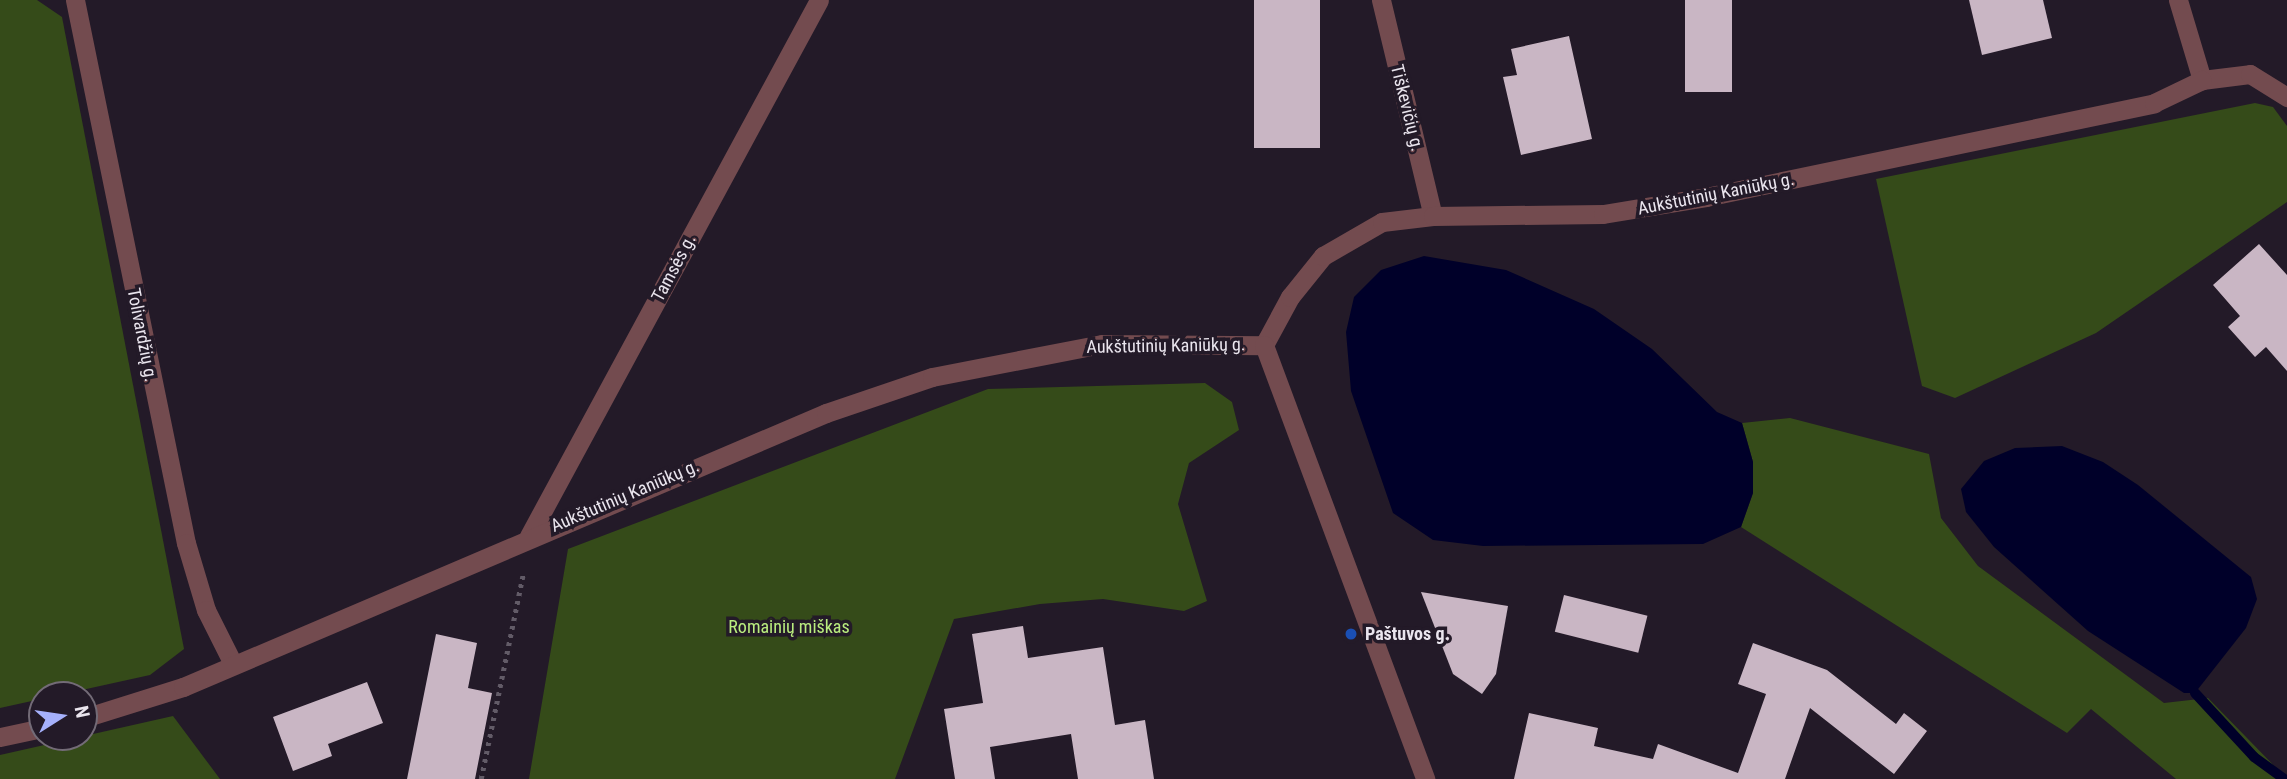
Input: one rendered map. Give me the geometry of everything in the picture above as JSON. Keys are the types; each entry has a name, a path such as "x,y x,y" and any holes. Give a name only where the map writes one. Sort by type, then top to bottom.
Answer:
{"street":[{"name":"Tolivardžių g.","path":"75,0 186,543 206,610 232,662"},
{"name":"Tamsės g.","path":"529,536 819,0"},
{"name":"Tiškevičių g.","path":"1381,0 1433,216"},
{"path":"2178,0 2202,80"},
{"name":"Aukštutinių Kaniūkų g.","path":"98,714 183,687 232,662 826,412 932,377 1101,344 1264,345 1290,297 1323,256 1382,222 1433,216 1603,214 1706,197 2154,103 2202,80 2250,74 2287,97"},
{"path":"1264,345 1425,779"},
{"path":"0,737 28,731"}],"path":[{"path":"481,779 529,536"}],"green space":[{"path":"0,0 37,0 62,17 184,649 150,675 98,686 98,681 28,681 28,702 0,708"},
{"path":"2255,103 2273,107 2287,126 2287,202 2096,333 1955,398 1922,386 1876,179"},
{"name":"Romainių miškas","path":"1205,383 1232,402 1239,430 1189,463 1178,504 1207,601 1184,611 1103,599 1040,604 954,619 895,779 529,779 568,549 988,389"},
{"path":"1790,418 1929,454 1941,518 1978,566 2164,703 2208,698 2287,779 2176,779 2091,709 2067,733 1741,527 1753,493 1753,462 1742,423"},
{"path":"173,716 220,779 0,779 0,755 28,749 28,751 98,751 98,733"}],"water":[{"path":"1424,256 1506,270 1594,309 1652,349 1717,412 1742,423 1753,462 1753,493 1741,527 1703,544 1483,546 1433,540 1393,513 1351,391 1346,332 1354,297 1381,270"},
{"path":"2062,446 2103,462 2138,485 2251,577 2257,599 2246,628 2195,693 2184,693 2088,631 1994,547 1966,512 1961,489 1984,461 2015,448"}],"building":[{"path":"1254,0 1320,0 1320,148 1254,148"},
{"path":"1685,0 1732,0 1732,92 1685,92"},
{"path":"1969,0 2043,0 2052,38 1982,55"},
{"path":"1569,36 1592,139 1521,155 1503,77 1517,75 1511,49"},
{"path":"2259,244 2287,275 2287,371 2266,347 2255,357 2228,327 2240,316 2213,285"},
{"path":"1421,592 1508,606 1496,674 1482,694 1453,674"},
{"path":"1564,595 1647,616 1638,653 1555,632"},
{"path":"1023,626 1028,658 1103,647 1115,725 1145,720 1154,779 1078,779 1071,734 990,747 995,779 955,779 944,709 983,703 972,634"},
{"path":"436,634 477,643 468,688 492,693 475,779 407,779"},
{"path":"1753,643 1827,670 1896,724 1904,713 1927,731 1894,774 1810,708 1785,779 1514,779 1529,713 1598,728 1594,746 1653,759 1658,744 1738,773 1766,694 1738,684"},
{"path":"367,682 383,723 328,744 332,756 293,771 273,717"}],"waterway":[{"path":"2195,693 2254,757 2284,779"}],"place":[{"name":"Paštuvos g.","path":"1351,634"}]}
